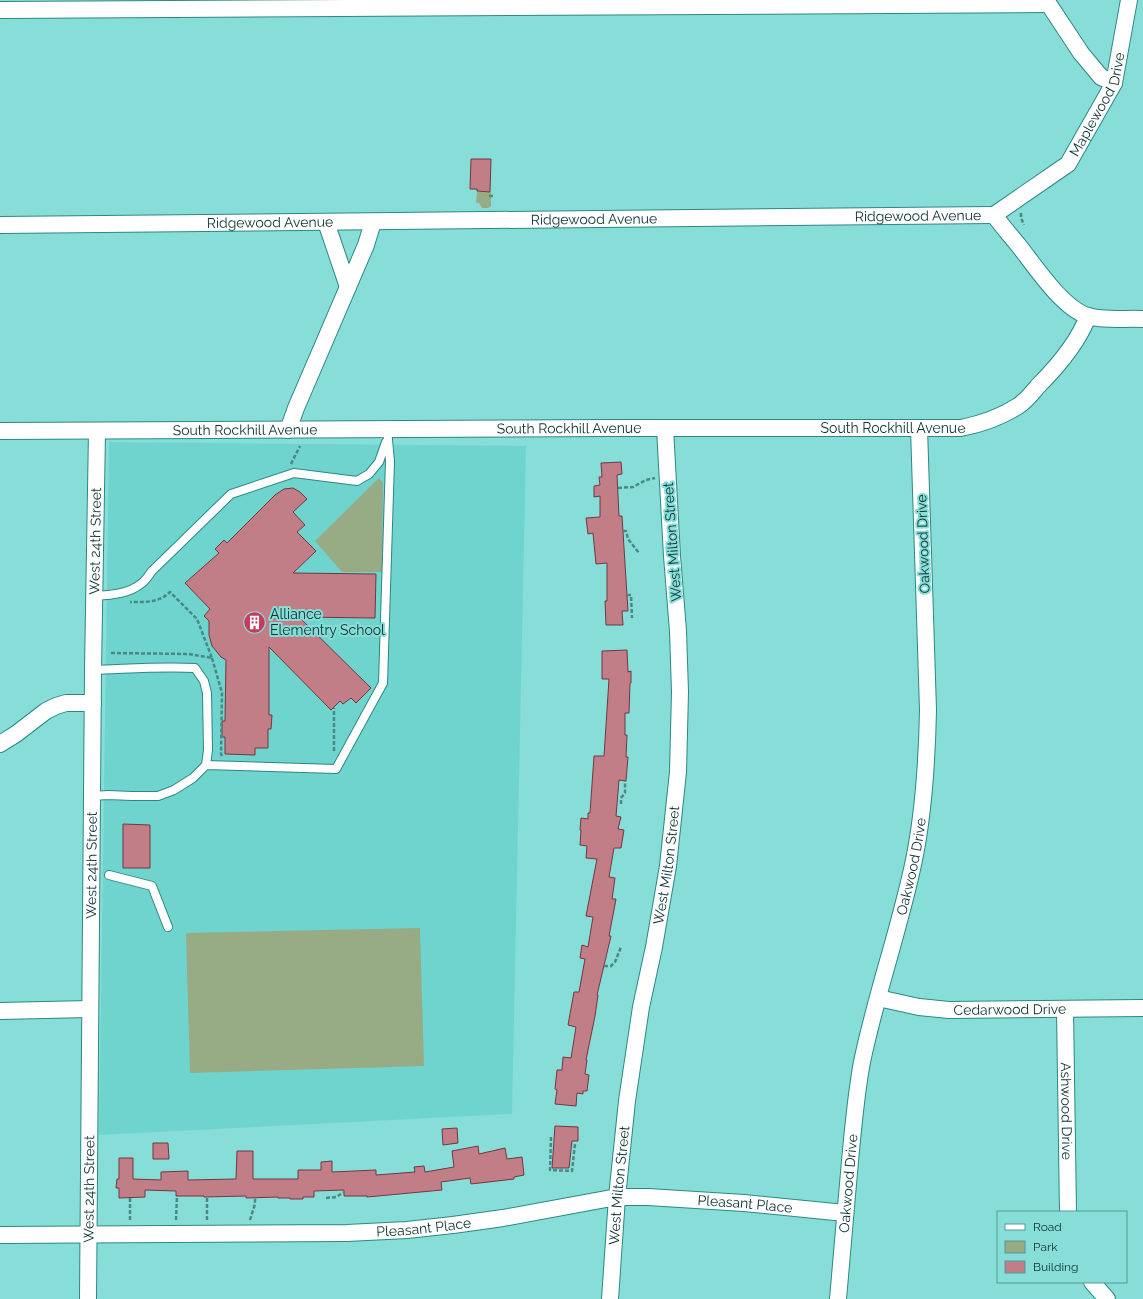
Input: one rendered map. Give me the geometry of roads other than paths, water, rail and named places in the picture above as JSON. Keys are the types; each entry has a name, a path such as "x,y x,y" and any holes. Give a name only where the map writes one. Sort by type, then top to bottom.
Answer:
{"street":[{"name":"Maplewood Drive","path":"994,215 1068,164 1114,83 1129,0"},
{"path":"0,10 1047,2 1081,53 1101,77 1114,83"},
{"name":"Ridgewood Avenue","path":"0,225 994,215 1047,282 1070,306 1088,316 1143,319"},
{"path":"326,222 348,287"},
{"path":"288,430 366,245 373,222"},
{"name":"South Rockhill Avenue","path":"0,431 955,428 978,425 1019,405 1051,373 1064,357 1076,339 1088,316"},
{"name":"West Milton Street","path":"610,1299 617,1197 626,1105 641,1007 654,947 668,866 678,772 680,677 665,428"},
{"name":"Oakwood Drive","path":"838,1299 857,1095 867,1042 914,860 921,817 927,750 928,710 920,428"},
{"name":"West 24th Street","path":"88,1299 93,670 97,431"},
{"path":"0,744 16,734 46,711 56,706 66,703 93,703"},
{"name":"Cedarwood Drive","path":"878,998 919,1007 949,1010 1143,1008"},
{"path":"0,1011 90,1009"},
{"name":"Ashwood Drive","path":"1065,1009 1068,1211"},
{"name":"Pleasant Place","path":"0,1235 347,1233 407,1230 503,1218 617,1197 648,1197 744,1203 845,1213"},
{"path":"1093,1283 1107,1299"}],"lane":[{"path":"95,596 126,592 141,583 231,494 294,473 357,481 369,474 379,462 386,446 388,429"},
{"path":"206,764 336,769 383,683 390,461 388,429"},
{"path":"92,796 158,796 174,790 193,778 206,764 208,750 207,693 204,681 195,668 174,666 93,670"},
{"path":"109,875 152,886 168,926"}],"place":[{"name":"Alliance Elementry School","path":"254,622"}]}
